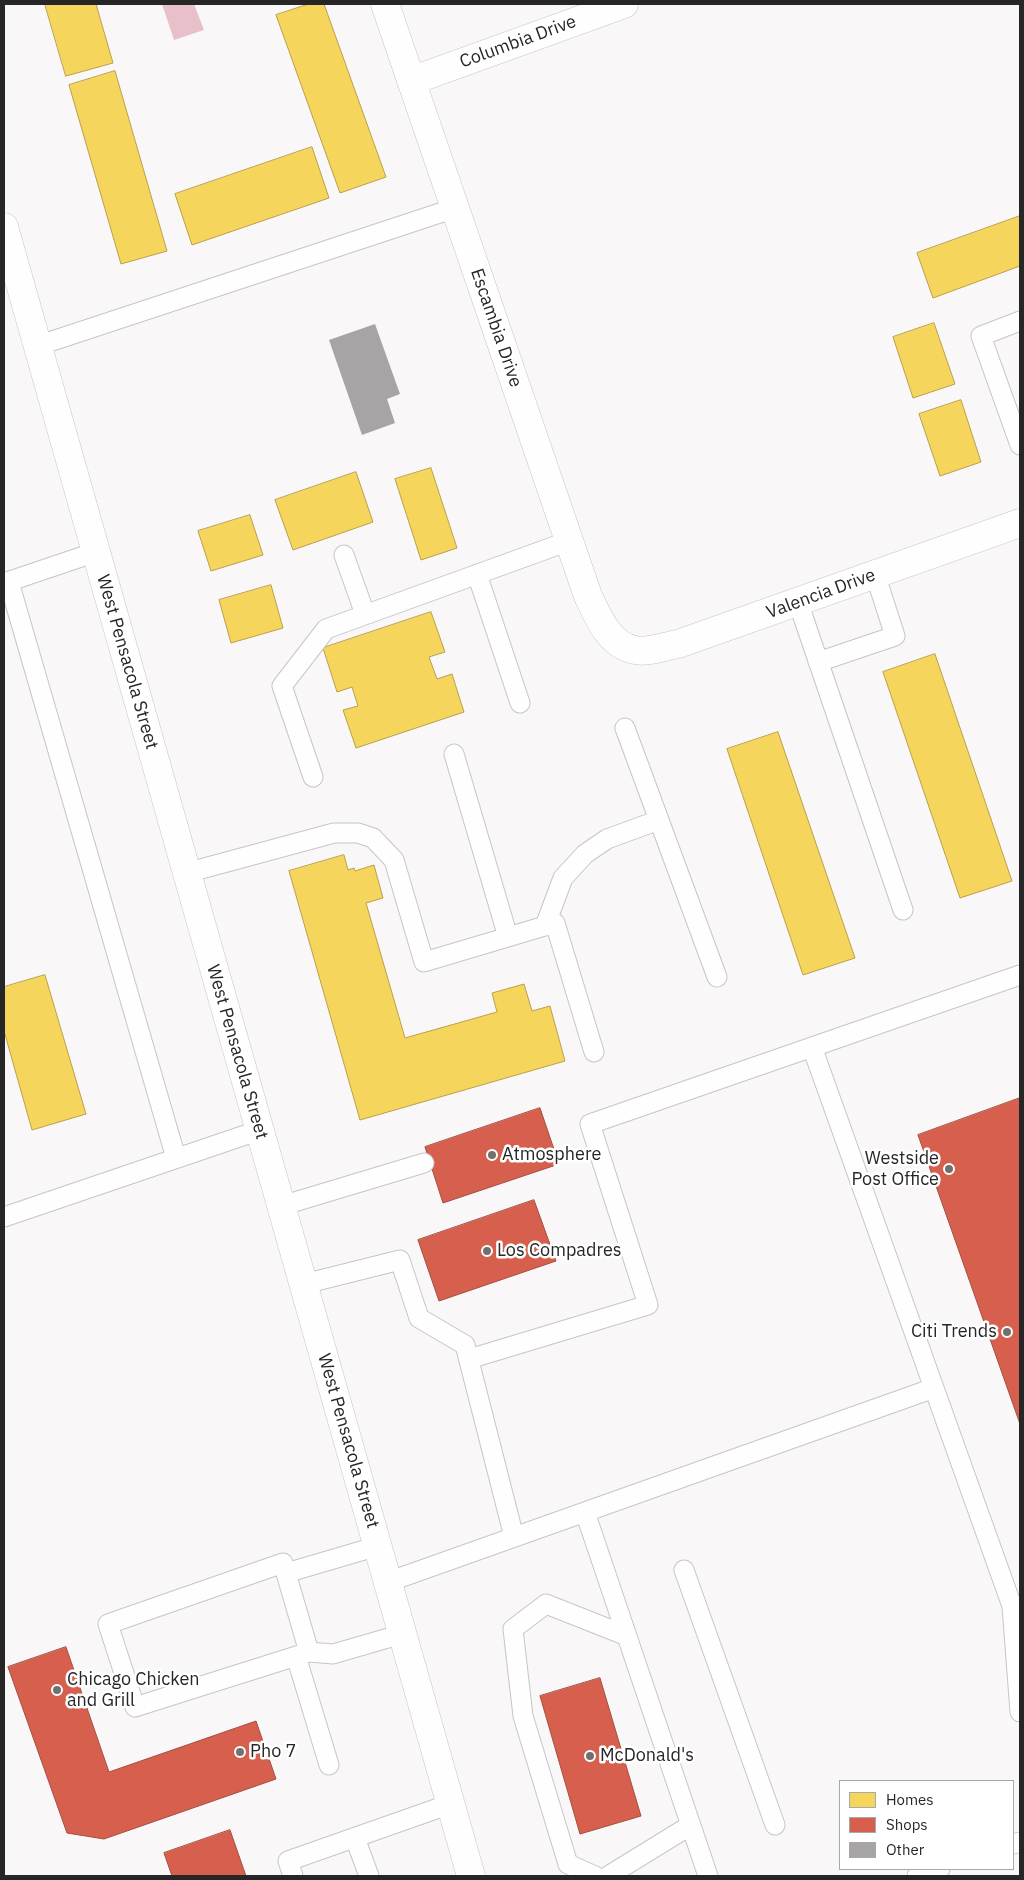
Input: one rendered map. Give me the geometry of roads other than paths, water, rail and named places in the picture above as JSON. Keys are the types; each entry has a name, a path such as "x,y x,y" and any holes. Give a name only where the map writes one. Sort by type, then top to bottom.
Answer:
{"main road":[{"name":"Escambia Drive","path":"385,4 588,596 604,628 620,644"},
{"name":"Columbia Drive","path":"411,81 624,4"},
{"name":"West Pensacola Street","path":"4,227 471,1876"},
{"name":"Valencia Drive","path":"620,644 636,651 678,644 1020,523"}],"lane":[{"path":"37,346 455,208"},
{"path":"1020,321 980,336 1020,445"},
{"path":"313,777 282,686 326,629 569,541"},
{"path":"96,552 6,582 176,1158"},
{"path":"344,555 365,614"},
{"path":"476,574 520,703"},
{"path":"818,662 895,636 875,574"},
{"path":"798,602 903,910"},
{"path":"625,728 717,977"},
{"path":"454,754 508,937"},
{"path":"545,926 564,878 586,854 607,839 659,820"},
{"path":"186,873 334,833 358,833 373,838 394,860 424,962 555,923 594,1052"},
{"path":"469,1359 648,1305 590,1124 1020,975"},
{"path":"812,1047 1012,1606 1020,1712"},
{"path":"4,1217 260,1130"},
{"path":"281,1206 424,1163"},
{"path":"304,1284 400,1260 419,1318 465,1345 514,1537"},
{"path":"388,1582 934,1388"},
{"path":"585,1512 708,1876"},
{"path":"286,1573 378,1546"},
{"path":"329,1765 303,1654 286,1573 283,1563 108,1624 135,1707 303,1654 333,1654 402,1634"},
{"path":"684,1570 775,1825"},
{"path":"595,1876 568,1864 523,1716 513,1629 546,1604 627,1636"},
{"path":"294,1876 288,1861 450,1804"},
{"path":"608,1876 691,1825"},
{"path":"355,1838 369,1876"},
{"path":"917,1876 937,1870"}],"place":[{"name":"Atmosphere","path":"492,1155"},
{"name":"Westside Post Office","path":"949,1169"},
{"name":"Los Compadres","path":"487,1251"},
{"name":"Citi Trends","path":"1007,1332"},
{"name":"Chicago Chicken and Grill","path":"57,1690"},
{"name":"Pho 7","path":"240,1752"},
{"name":"McDonald's","path":"590,1756"}]}
